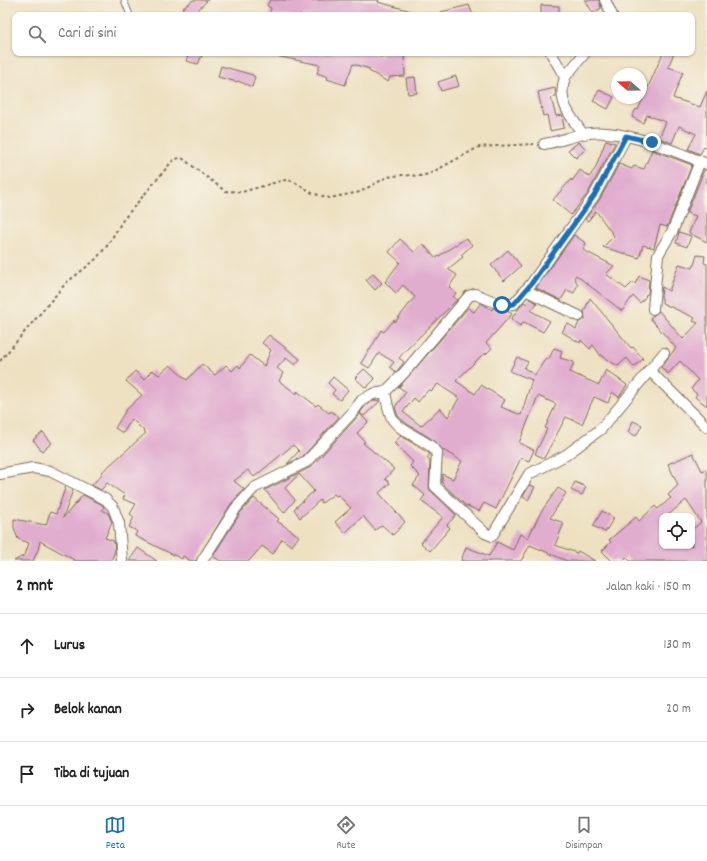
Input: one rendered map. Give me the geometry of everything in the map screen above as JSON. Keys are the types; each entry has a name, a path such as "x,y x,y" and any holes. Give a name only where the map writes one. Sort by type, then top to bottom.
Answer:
{"street":[{"path":"605,0 611,12"},
{"path":"553,56 565,77"},
{"path":"582,56 565,77 561,94 563,102 583,134"},
{"path":"544,144 563,141 583,134 602,133 626,136 652,142 703,162 672,230 658,256 654,309"},
{"path":"202,561 236,508 254,488 306,462 352,413 362,400 373,394 385,392 403,374 468,296 480,294 502,305 507,306 514,304 594,196 626,136"},
{"path":"525,290 579,316"},
{"path":"385,392 389,411 393,420 403,429 421,439 437,452 435,486 485,533 492,536 529,474 566,456 601,429 664,354"},
{"path":"649,370 707,427"},
{"path":"0,474 33,468 50,471 105,499 113,507 119,523 122,561"}],"lane":[{"path":"124,0 129,12"}],"path":[{"path":"0,361 66,283 94,261 107,246 123,220 174,159 182,158 225,191 242,192 284,180 293,181 312,193 330,198 360,192 387,177 402,175 422,176 431,173 479,147 544,144"}],"building":[{"path":"193,0 208,0 195,12 184,12 182,9"},
{"path":"270,0 379,0 378,2 415,12 270,12 271,8 267,6"},
{"path":"585,0 599,0 601,8 592,12"},
{"path":"469,5 472,12 441,12"},
{"path":"541,5 559,6 559,12 541,12"},
{"path":"188,56 202,56 198,64 186,61"},
{"path":"276,56 404,56 405,76 390,77 388,82 369,71 370,69 353,64 345,85 327,79 328,77 317,73 320,65"},
{"path":"662,56 673,56 668,67 683,72 673,98 700,107 707,91 707,148 704,147 700,154 688,149 696,134 679,126 672,143 659,138 666,122 647,115 643,123 632,117 636,109 638,110 641,104 647,104 647,89"},
{"path":"221,66 253,75 255,77 252,87 238,81 218,77"},
{"path":"456,76 459,86 441,91 438,82"},
{"path":"415,77 417,93 408,94 406,78"},
{"path":"555,88 556,97 551,98 556,116 562,115 564,128 550,131 547,115 543,116 538,92"},
{"path":"599,90 611,96 611,103 608,109 593,101"},
{"path":"606,140 615,143 588,193 571,215 553,200 571,179 572,181 580,170 589,177 595,169"},
{"path":"579,142 586,149 576,158 568,150"},
{"path":"652,150 692,165 667,227 660,225 654,248 643,245 639,258 603,247 614,236 596,211 588,221 585,219 600,199 619,164 632,169 634,166 644,169"},
{"path":"704,170 707,170 707,242 689,233 696,216 687,213"},
{"path":"679,232 691,236 687,247 676,243"},
{"path":"574,235 586,243 583,250 614,266 606,274 626,289 633,282 635,284 639,276 649,280 648,294 645,295 646,296 640,303 633,296 622,311 576,275 574,278 578,284 574,293 567,290 561,300 536,288"},
{"path":"466,238 472,245 461,255 463,257 448,269 457,275 449,287 456,293 453,297 457,300 399,358 404,362 396,372 390,367 394,362 379,353 369,368 361,363 381,330 384,332 394,320 395,322 415,297 403,285 396,293 385,282 400,262 389,252 400,239 414,252 423,244 436,258"},
{"path":"508,250 521,266 504,281 491,265"},
{"path":"697,255 705,256 704,263 707,264 707,406 695,397 697,394 691,389 698,380 680,361 668,374 661,367 676,348 650,318 659,311 683,339 698,323 693,321 695,318 662,303 661,297 662,287 669,291 679,264 693,268"},
{"path":"373,274 382,283 375,290 366,280"},
{"path":"590,298 631,348 633,347 643,359 634,367 627,358 618,366 601,356 593,345 590,349 581,340 580,343 562,332 567,323 576,329 579,322 585,319 584,312"},
{"path":"530,299 537,303 531,311 550,321 543,332 524,322 520,326 511,319 524,302 527,304"},
{"path":"481,303 492,310 493,308 500,311 507,311 512,314 486,343 492,348 485,355 484,353 456,381 475,394 481,385 505,400 501,407 521,415 532,380 510,371 517,357 528,362 524,368 535,375 546,358 549,359 554,348 562,351 560,358 574,362 570,372 599,385 606,370 627,385 619,397 612,392 608,403 594,397 582,424 566,417 544,458 535,454 547,429 545,428 556,404 538,396 519,443 534,450 529,461 521,458 496,509 484,503 479,511 465,505 442,483 442,474 453,479 462,461 443,450 430,438 407,424 398,416 395,407 406,392 399,387 468,308 474,312","holes":["438,384 459,398 448,417 440,408 421,426 403,412 414,398 418,402 429,389 431,391"]},
{"path":"269,335 300,359 295,365 286,358 277,368 283,373 279,381 297,394 297,391 316,406 318,404 329,413 331,411 339,417 302,457 287,464 299,451 293,445 254,477 248,470 234,481 244,489 231,504 196,561 191,561 183,556 182,559 135,536 137,531 129,527 134,517 130,514 136,504 123,499 125,495 107,483 101,490 92,485 103,473 102,472 146,433 132,419 123,433 115,428 126,410 142,395 126,381 135,371 144,380 152,370 159,375 170,365 187,380 202,364 215,375 226,365 232,371 238,365 240,368 250,355 264,366 271,350 262,343"},
{"path":"364,369 375,379 366,388 355,378"},
{"path":"333,377 348,390 340,400 332,394 335,390 328,383"},
{"path":"375,400 380,401 364,416 360,413 366,405"},
{"path":"360,414 368,422 357,433 365,442 363,443 394,469 385,479 390,483 379,493 405,522 393,535 382,525 375,530 363,516 345,533 335,522 351,508 338,495 336,496 334,494 322,503 320,500 300,518 294,509 314,491 299,474 285,488 295,500 284,513 265,490 311,467"},
{"path":"633,421 642,425 636,436 628,432"},
{"path":"43,432 52,443 42,451 33,440"},
{"path":"401,436 430,454 427,458 430,461 429,489 456,515 447,525 450,528 430,551 421,543 443,517 421,501 425,495 413,485 420,476 410,466 413,462 394,443"},
{"path":"693,453 702,471 707,469 707,561 630,561 626,557 623,561 612,561 602,551 611,542 609,540 636,517 639,521 655,506 658,509 671,498 668,495 678,485 668,464"},
{"path":"575,482 586,487 582,495 571,490"},
{"path":"530,485 535,487 528,500 523,497"},
{"path":"66,486 73,490 63,518 83,495 101,504 104,507 102,510 108,513 112,522 105,538 114,541 115,551 111,561 76,561 40,541 33,561 14,561 25,555 29,543 18,539 14,528 14,519 46,525 50,512 56,514"},
{"path":"558,488 566,493 550,518 564,523 555,545 577,553 578,551 595,561 567,561 530,545 521,561 461,561 466,547 489,556 497,542 513,550 520,534 528,538 541,512"},
{"path":"254,498 279,519 277,521 299,536 292,546 282,539 273,554 262,546 249,561 220,561 213,556 241,512"},
{"path":"602,511 614,518 605,532 593,526"},
{"path":"138,548 157,561 129,561"}],"route":[{"path":"502,305 507,306 514,304 531,284 594,196 626,136 652,142"}]}
